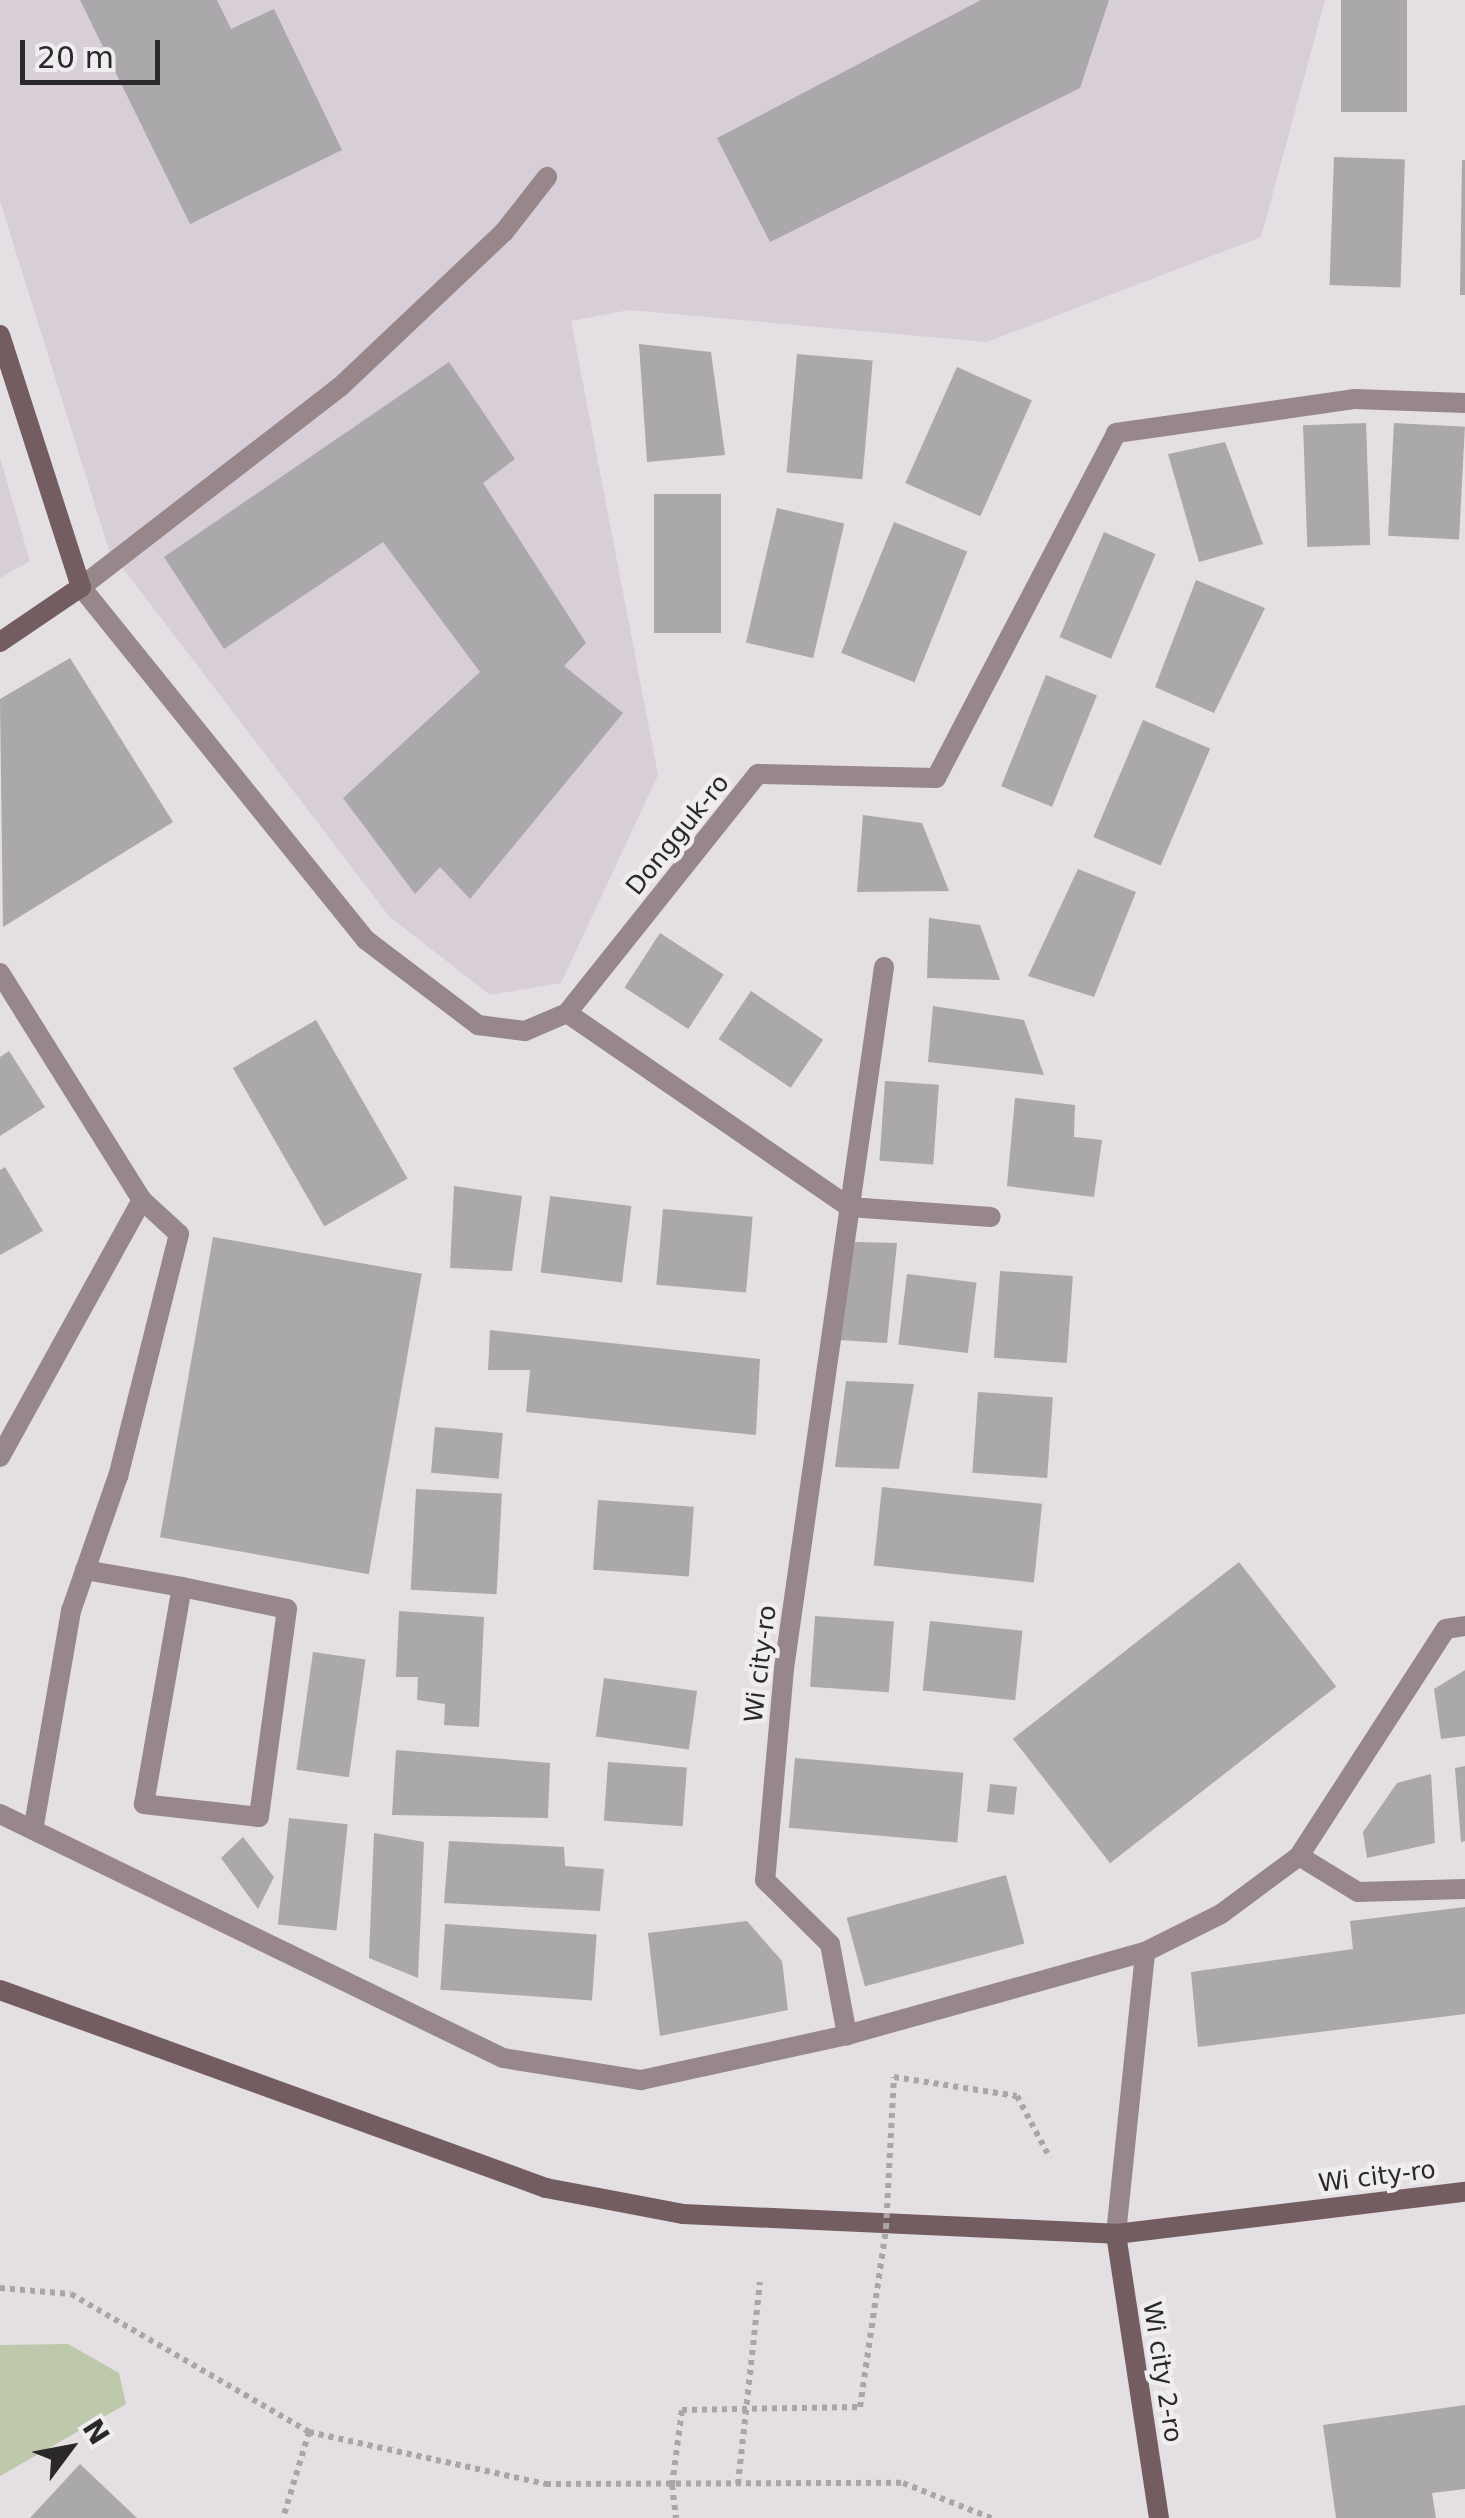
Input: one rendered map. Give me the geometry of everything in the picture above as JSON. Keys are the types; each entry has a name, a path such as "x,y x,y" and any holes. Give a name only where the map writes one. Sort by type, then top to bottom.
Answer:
{"main road":[{"name":"Dongguk-ro","path":"0,335 81,588"},
{"path":"0,642 81,588"},
{"name":"Wi city-ro","path":"0,1990 546,2188 683,2214 814,2226 1116,2234 1465,2192"},
{"name":"Wi city 2-ro","path":"1116,2234 1160,2518"}],"street":[{"path":"81,588 340,387 504,232 547,177"},
{"name":"Dongguk-ro","path":"81,588 366,940 478,1025 525,1031 567,1012 758,774 936,778 1116,433 1354,399 1465,403"},
{"name":"Wi city-ro","path":"847,2035 830,1944 765,1880 784,1669 884,966"},
{"path":"0,972 142,1200 179,1234 85,1570 34,1825"},
{"path":"567,1012 850,1207 990,1218"},
{"path":"0,1457 142,1200"},
{"path":"85,1570 182,1587 287,1610 259,1817 144,1804 182,1587"},
{"path":"0,1814 34,1825 503,2058 641,2080 847,2035 1145,1952 1221,1914 1299,1856 1446,1629 1465,1626"},
{"path":"1299,1856 1358,1892 1465,1889"},
{"path":"1116,2234 1145,1952"}],"path":[{"path":"676,2518 672,2485 682,2410 860,2407 886,2228 894,2077 1016,2096 1050,2158"},
{"path":"738,2484 760,2282"},
{"path":"0,2288 71,2294 309,2432 546,2484 903,2483 991,2518"},
{"path":"283,2518 309,2432"}],"shaded area":[{"path":"0,0 1325,0 1261,237 987,342 629,310 571,321 658,775 561,983 490,995 389,916 109,550 0,201"},
{"path":"0,458 30,561 0,578"}],"green space":[{"path":"68,2344 119,2373 126,2404 0,2476 0,2345"}],"building":[{"path":"80,0 217,0 231,29 274,9 342,150 190,224"},
{"path":"981,0 1109,0 1080,88 770,242 717,138"},
{"path":"1341,0 1407,0 1407,112 1341,112"},
{"path":"1334,157 1405,159 1400,287 1330,285"},
{"path":"1465,160 1465,295 1460,295"},
{"path":"639,344 711,352 725,455 647,462"},
{"path":"797,354 873,361 862,479 787,473"},
{"path":"449,362 515,459 483,483 586,643 564,666 623,713 470,899 440,867 415,894 343,798 480,672 383,542 224,649 164,557"},
{"path":"957,367 1032,400 980,516 905,483"},
{"path":"1366,423 1370,545 1307,547 1303,425"},
{"path":"1394,423 1465,427 1459,540 1388,536"},
{"path":"1225,442 1263,544 1199,562 1168,454"},
{"path":"654,494 721,494 721,633 654,633"},
{"path":"777,508 844,524 813,658 746,642"},
{"path":"894,522 967,552 914,682 841,653"},
{"path":"1104,532 1156,554 1111,659 1059,637"},
{"path":"1196,580 1265,608 1214,713 1155,687"},
{"path":"70,658 173,822 3,927 0,699"},
{"path":"1046,675 1097,696 1052,807 1001,786"},
{"path":"1143,720 1210,749 1161,865 1093,837"},
{"path":"863,815 922,823 949,891 857,892"},
{"path":"1078,869 1136,892 1094,997 1028,976"},
{"path":"929,918 980,925 1000,980 927,978"},
{"path":"660,933 724,974 688,1029 625,988"},
{"path":"751,991 823,1040 791,1088 719,1039"},
{"path":"933,1006 1024,1020 1044,1075 928,1062"},
{"path":"316,1020 408,1178 324,1226 233,1068"},
{"path":"9,1051 45,1107 0,1136 0,1057"},
{"path":"885,1081 939,1085 933,1165 879,1161"},
{"path":"1015,1098 1075,1105 1074,1137 1102,1140 1094,1197 1007,1186"},
{"path":"5,1167 43,1231 0,1255 0,1170"},
{"path":"454,1186 522,1196 512,1271 450,1268"},
{"path":"550,1196 631,1206 622,1282 541,1272"},
{"path":"663,1209 753,1217 746,1293 656,1285"},
{"path":"213,1237 422,1274 369,1574 160,1537"},
{"path":"855,1242 897,1243 887,1343 839,1340"},
{"path":"1000,1271 1073,1276 1067,1363 994,1358"},
{"path":"907,1274 976,1283 968,1353 898,1344"},
{"path":"490,1330 760,1359 756,1435 526,1412 530,1370 488,1370"},
{"path":"846,1381 914,1384 899,1469 835,1467"},
{"path":"978,1392 1053,1397 1047,1478 972,1473"},
{"path":"435,1427 503,1433 499,1479 431,1473"},
{"path":"882,1487 1042,1504 1034,1582 874,1566"},
{"path":"416,1489 502,1494 497,1594 411,1590"},
{"path":"598,1500 694,1507 689,1577 593,1570"},
{"path":"1239,1562 1336,1687 1110,1863 1013,1739"},
{"path":"399,1611 484,1617 479,1727 444,1725 445,1704 417,1700 418,1677 396,1677"},
{"path":"815,1616 894,1622 889,1692 810,1687"},
{"path":"930,1621 1022,1631 1015,1700 923,1691"},
{"path":"313,1652 365,1659 349,1777 296,1770"},
{"path":"1465,1670 1465,1736 1441,1739 1434,1689"},
{"path":"604,1678 697,1691 689,1750 596,1736"},
{"path":"396,1750 550,1763 548,1818 392,1815"},
{"path":"795,1758 963,1773 957,1842 789,1828"},
{"path":"608,1762 687,1768 683,1826 604,1821"},
{"path":"1465,1766 1465,1841 1461,1842 1455,1768"},
{"path":"1431,1774 1435,1843 1367,1858 1363,1832 1397,1783"},
{"path":"990,1784 1017,1787 1014,1815 987,1812"},
{"path":"289,1818 348,1824 336,1931 278,1924"},
{"path":"374,1833 424,1842 418,1978 369,1958"},
{"path":"243,1837 274,1877 258,1909 221,1858"},
{"path":"449,1841 564,1847 565,1866 604,1869 600,1911 444,1903"},
{"path":"1006,1875 1024,1944 865,1986 847,1918"},
{"path":"1465,1907 1465,2014 1198,2047 1191,1972 1353,1949 1350,1921"},
{"path":"747,1921 782,1961 788,2010 660,2036 648,1933"},
{"path":"445,1924 597,1935 592,2000 440,1990"},
{"path":"1465,2405 1465,2489 1432,2493 1436,2518 1336,2518 1323,2425"},
{"path":"80,2464 137,2518 30,2518"}]}
